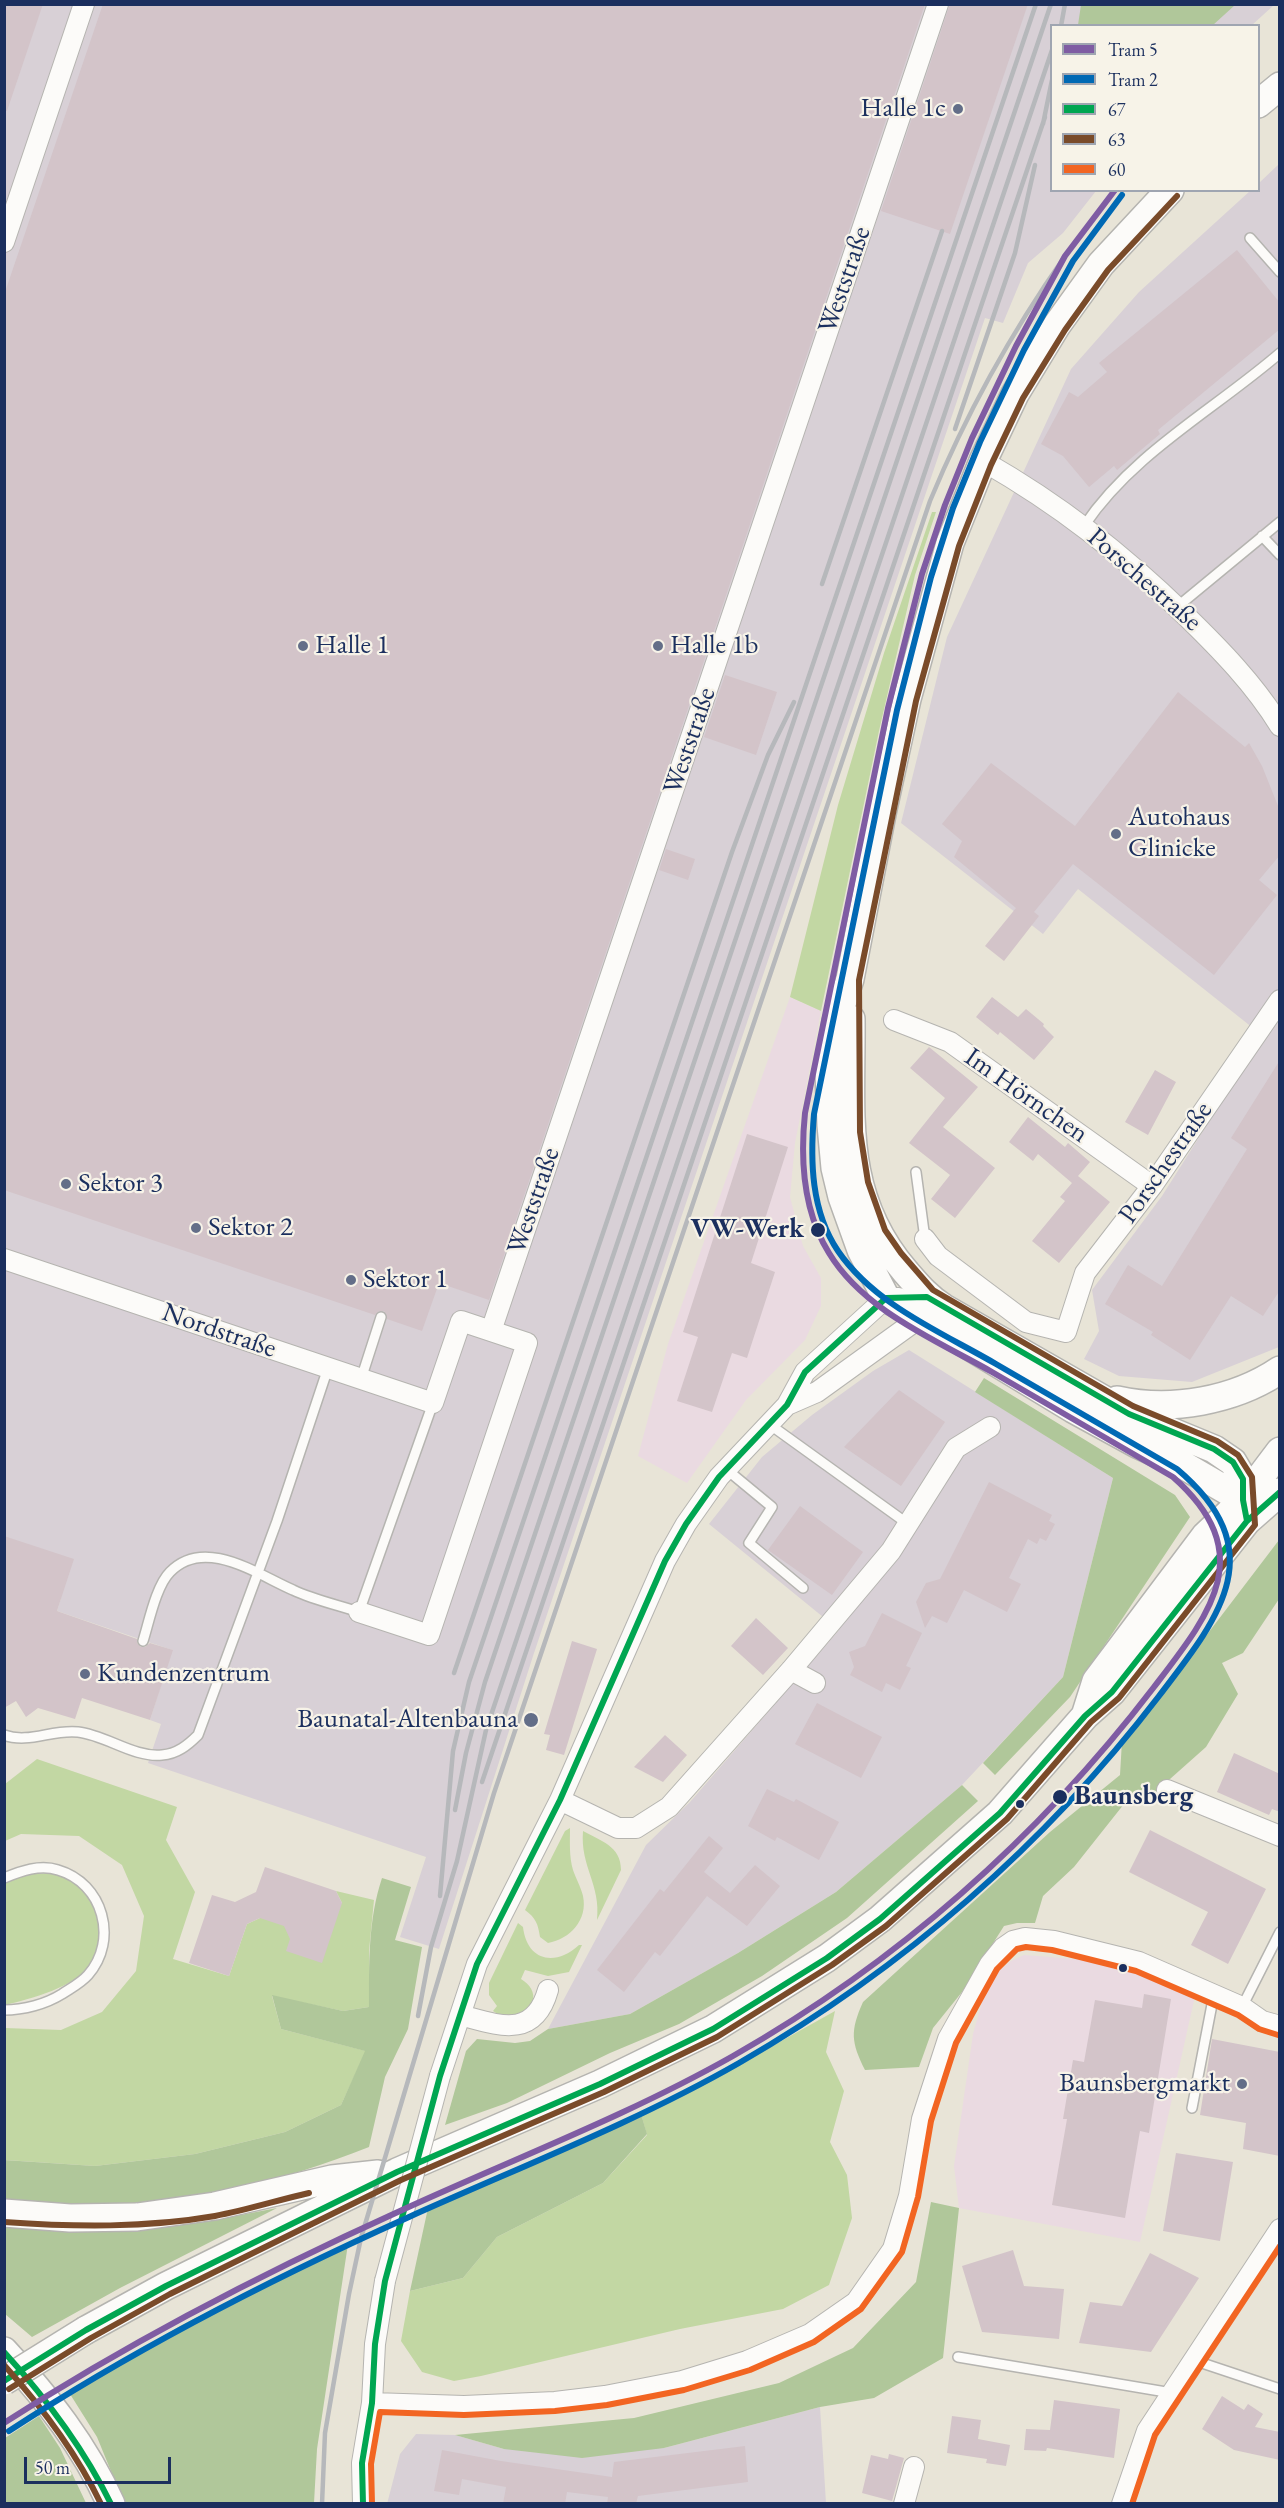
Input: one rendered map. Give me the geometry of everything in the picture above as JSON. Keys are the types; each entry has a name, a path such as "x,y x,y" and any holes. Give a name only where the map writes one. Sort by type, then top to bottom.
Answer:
{"main road":[{"path":"1260,102 1280,86"},
{"path":"1168,192 1101,264 1057,325 1015,394 983,461 950,543 907,699 850,979 836,1022 829,1072 835,1168 842,1197 861,1250 886,1298 924,1307 1040,1364 1101,1396 1129,1414 1214,1449 1233,1462 1243,1479 1245,1511"},
{"path":"850,979 851,1132 859,1184 877,1234 924,1307 1073,1409 1137,1444 1183,1465 1245,1511"},
{"path":"1101,1396 1137,1404 1180,1404 1218,1398 1249,1388 1280,1370"},
{"path":"1245,1511 1280,1451"},
{"path":"4,2381 86,2330 166,2286 397,2172 600,2084 704,2033 827,1958 880,1919 1000,1813 1085,1716 1096,1681 1205,1536 1280,1492"},
{"path":"4,2213 70,2218 137,2217 215,2206 332,2179 397,2172"},
{"path":"4,2351 59,2414 95,2470 111,2504"}],"street":[{"path":"4,242 84,4"},
{"name":"Weststraße","path":"491,1331 938,4"},
{"name":"Porschestraße","path":"983,461 1035,491 1114,549 1219,648 1269,708 1280,726"},
{"name":"Porschestraße","path":"925,1239 938,1256 1026,1322 1066,1332 1085,1273 1152,1186 1280,1000"},
{"name":"Im Hörnchen","path":"894,1020 950,1042 1152,1186"},
{"name":"Nordstraße","path":"4,1259 433,1403"},
{"path":"363,2504 362,2463 372,2403 375,2344 385,2281 440,2076 477,1964 560,1800 665,1561 686,1524 726,1469 787,1405 805,1372 886,1298"},
{"path":"787,1405 817,1392 924,1307"},
{"path":"359,1612 429,1635 527,1343 461,1321 433,1403"},
{"path":"560,1800 618,1828 636,1828 669,1807 791,1670 891,1551 956,1448 990,1427"},
{"path":"791,1670 815,1683"},
{"path":"1167,1790 1280,1836"},
{"path":"372,2403 464,2406 555,2402 605,2396 682,2382 747,2361 810,2334 856,2302 893,2249 909,2196 922,2119 948,2039 990,1964 1003,1948 1013,1941 1025,1938 1054,1941 1139,1962 1242,2007 1262,2021 1280,2026"},
{"path":"460,2015 504,2027 526,2023 543,2007 548,1990"},
{"path":"1122,2504 1147,2431 1280,2229"},
{"path":"904,2504 914,2467"}],"lane":[{"path":"1250,238 1280,272"},
{"path":"1084,526 1098,506 1169,437 1195,420 1280,353"},
{"path":"1177,607 1280,522"},
{"path":"1262,536 1280,555"},
{"path":"916,1172 925,1239"},
{"path":"361,1379 381,1317"},
{"path":"4,1735 15,1739 76,1731 151,1756 174,1753 198,1735 277,1521 328,1368"},
{"path":"143,1641 162,1584 170,1571 192,1560 215,1558 235,1561 296,1592 359,1612 433,1403"},
{"path":"769,1424 908,1524"},
{"path":"726,1469 772,1507 748,1543 803,1588"},
{"path":"4,1878 39,1868 58,1870 69,1875 81,1882 91,1893 103,1916 105,1928 104,1943 98,1959 88,1975 81,1981 57,1996 40,2003 4,2010"},
{"path":"1242,2007 1280,1932"},
{"path":"1192,2108 1214,1994"},
{"path":"958,2357 1172,2392"},
{"path":"1193,2360 1280,2389"}],"shaded area":[{"path":"5,5 1274,5 1253,24 1050,24 1050,192 1095,192 1063,233 1028,263 1003,323 985,318 534,1653 439,1949 400,1937 426,1857 148,1763 161,1724 150,1720 172,1650 57,1611 61,1598 5,1579"},
{"path":"1279,164 1279,1347 1192,1382 1119,1376 1084,1359 1099,1331 1092,1290 1162,1196 1263,1036 1078,889 1043,934 901,823 947,637 1071,369 1139,292 1249,192 1260,192 1260,182"},
{"path":"790,997 821,1011 795,1143 790,1197 803,1246 821,1278 821,1306 805,1340 746,1400 687,1483 638,1456 668,1344"},
{"path":"909,1350 1113,1478 1063,1677 962,1785 836,1892 738,1953 630,2014 548,2029 646,1845 690,1802 839,1630 709,1524 762,1457 812,1415 873,1371"},
{"path":"1024,1955 1087,1960 1157,1978 1195,1996 1140,2242 959,2208 954,2166 973,2034 985,1992 995,1974 1011,1961"},
{"path":"820,2407 826,2503 387,2504 400,2454 416,2434 455,2435 504,2449 664,2448"}],"green space":[{"path":"1081,4 1235,5 1214,24 1078,24"},
{"path":"932,512 936,512 915,575 879,731 821,1011 790,997 838,805 884,653"},
{"path":"984,1378 1175,1495 1190,1517 1070,1697 995,1775 983,1763 1063,1677 1113,1478 975,1392"},
{"path":"1279,1540 1279,1599 1243,1653 1222,1663 1238,1694 1206,1747 1143,1803 1124,1804 1074,1867 1043,1896 1035,1923 1004,1926 962,1992 933,2028 919,2067 865,2070 857,2052 854,2036 856,2021 863,2002 1050,1832 1120,1775 1122,1741 1164,1691"},
{"path":"37,1759 177,1807 166,1840 195,1892 173,1959 229,1976 247,1924 260,1918 342,1903 336,1891 374,1900 369,1951 369,2007 343,2011 272,1996 281,2029 366,2051 341,2105 285,2132 195,2154 95,2166 5,2160 5,2028 61,2030 102,2012 136,1971 144,1916 122,1865 79,1836 21,1834 5,1841 5,1784"},
{"path":"962,1785 978,1801 847,1918 762,1976 679,2024 610,2053 507,2103 445,2125 466,2051 477,2039 515,2043 530,2041 548,2029 630,2014 738,1953 836,1892"},
{"path":"570,1828 571,1859 583,1896 583,1913 570,1933 548,1943 540,1937 536,1922 525,1910 565,1831"},
{"path":"583,1831 609,1845 618,1855 620,1862 621,1870 597,1920 596,1896 584,1855"},
{"path":"52,1873 74,1883 85,1893 96,1911 100,1933 96,1954 91,1964 75,1979 52,1991 5,2005 5,1882 22,1874"},
{"path":"382,1878 411,1887 395,1940 422,1947 408,2029 385,2077 369,2147 270,2180 166,2202 96,2207 5,2202 4,2160 95,2166 195,2154 285,2132 341,2105 365,2051 281,2029 272,1995 343,2011 369,2007 369,1958 372,1926"},
{"path":"518,1923 523,1927 530,1947 544,1957 561,1956 582,1945 569,1972 548,1976 525,1970 521,1979 531,1989 533,2003 520,2014 509,2016 493,2011 497,2006 489,1995 489,1983"},
{"path":"835,2011 826,2052 844,2091 830,2142 847,2175 852,2218 829,2285 783,2309 680,2329 481,2376 454,2381 422,2372 401,2341 410,2291 463,2278 497,2237 603,2183 647,2135 641,2114 717,2077"},
{"path":"641,2114 647,2134 603,2183 497,2237 463,2278 410,2291 428,2208"},
{"path":"931,2202 959,2208 943,2358 874,2398 820,2407 664,2448 582,2458 504,2449 455,2435 634,2418 779,2383 853,2348 916,2282"},
{"path":"277,2208 120,2288 32,2337 5,2314 4,2226 98,2232 204,2222"},
{"path":"348,2244 317,2449 314,2503 124,2503 97,2437 70,2394 180,2326 278,2276"},
{"path":"39,2416 60,2448 86,2503 5,2503 5,2438"}],"building":[{"path":"4,4 43,4 7,111 4,110"},
{"name":"Halle 1","path":"103,4 925,4 489,1300 439,1283 422,1331 387,1319 384,1311 379,1311 375,1315 4,1190 4,295"},
{"name":"Halle 1c","path":"950,4 1028,4 950,234 881,211"},
{"path":"1237,250 1280,303 1280,329 1158,430 1160,434 1117,470 1114,466 1089,487 1063,456 1041,444 1069,392 1078,397 1107,372 1099,363"},
{"path":"725,675 777,692 756,755 704,737"},
{"name":"Autohaus Glinicke","path":"1178,692 1245,747 1249,743 1262,766 1280,811 1280,855 1259,880 1277,895 1214,975 1073,864 1034,912 1039,916 1004,961 985,946 1016,908 954,857 962,841 942,824 991,763 1075,826"},
{"path":"666,849 695,859 688,880 659,870"},
{"path":"992,997 1018,1017 1026,1009 1044,1024 1043,1026 1054,1037 1034,1060 1000,1032 998,1035 976,1017"},
{"path":"929,1047 978,1087 943,1127 995,1168 955,1218 931,1199 950,1175 909,1143 945,1098 910,1068"},
{"path":"1280,1060 1280,1290 1263,1316 1231,1296 1190,1360 1151,1335 1153,1332 1105,1304 1128,1265 1162,1286 1247,1149 1231,1138"},
{"path":"1155,1070 1176,1082 1148,1135 1125,1122"},
{"path":"1028,1117 1065,1147 1068,1143 1090,1162 1078,1176 1110,1202 1059,1263 1032,1241 1065,1201 1060,1197 1072,1183 1038,1154 1033,1161 1009,1142"},
{"path":"747,1134 788,1147 751,1263 775,1272 747,1358 732,1353 712,1412 677,1401 698,1337 683,1332"},
{"path":"899,1390 945,1422 901,1486 844,1447"},
{"path":"989,1482 1052,1515 1049,1521 1055,1524 1046,1541 1040,1538 1037,1544 1028,1539 1009,1578 1021,1584 1007,1612 964,1590 947,1623 932,1616 925,1628 916,1602 926,1583 940,1579"},
{"path":"800,1506 863,1552 832,1595 768,1550"},
{"name":"Kundenzentrum","path":"4,1536 74,1559 57,1611 137,1639 141,1647 150,1643 173,1650 150,1720 82,1698 75,1719 38,1708 26,1717 16,1701 4,1708"},
{"path":"882,1613 922,1633 906,1666 911,1668 900,1690 886,1683 882,1692 850,1675 854,1667 849,1652 865,1646"},
{"path":"756,1618 788,1648 763,1675 731,1646"},
{"path":"572,1641 597,1649 564,1755 546,1750 550,1735 544,1734"},
{"path":"817,1703 882,1737 861,1778 795,1744"},
{"path":"665,1735 687,1755 663,1782 634,1767"},
{"path":"1234,1753 1280,1774 1280,1812 1272,1809 1269,1815 1217,1792"},
{"path":"767,1789 794,1802 796,1799 839,1822 819,1860 777,1837 775,1841 748,1826"},
{"path":"1150,1830 1266,1889 1228,1964 1191,1945 1208,1912 1129,1872"},
{"path":"709,1836 723,1848 704,1872 730,1893 755,1865 780,1886 747,1926 707,1896 660,1956 655,1952 624,1992 597,1970 660,1889 664,1892"},
{"path":"265,1867 336,1891 342,1903 322,1963 286,1951 290,1939 284,1926 260,1918 247,1924 229,1976 189,1963 212,1895 235,1902 256,1892"},
{"path":"1144,1994 1171,1999 1149,2133 1140,2131 1125,2218 1052,2205 1067,2119 1063,2119 1073,2060 1084,2062 1095,2000 1142,2008"},
{"name":"Baunsbergmarkt","path":"1212,2039 1280,2052 1280,2156 1243,2149 1246,2123 1200,2115"},
{"path":"1176,2153 1233,2162 1220,2241 1163,2231"},
{"path":"1013,2250 1024,2286 1064,2289 1059,2339 982,2332 962,2266"},
{"path":"1150,2253 1199,2278 1151,2352 1079,2343 1090,2302 1122,2306"},
{"path":"1222,2396 1244,2410 1248,2404 1263,2414 1255,2427 1280,2432 1280,2460 1234,2450 1202,2429"},
{"path":"1054,2400 1120,2409 1114,2458 1047,2448 1046,2451 1024,2450 1026,2429 1050,2430"},
{"path":"952,2416 981,2420 978,2439 1010,2445 1006,2466 986,2463 987,2459 947,2453"},
{"path":"745,2446 748,2482 638,2496 636,2504 607,2504 608,2497 567,2492 565,2504 503,2504 506,2487 462,2479 459,2495 434,2491 442,2450 612,2477 614,2462"},
{"path":"889,2454 904,2458 892,2501 862,2493 871,2455 888,2459"}],"railway":[{"path":"440,1896 453,1751 469,1682 1036,4"},
{"path":"455,1810 466,1753 485,1682 1051,4"},
{"path":"1061,24 1065,4"},
{"path":"418,2016 431,1947 457,1861 486,1730 1050,56"},
{"path":"1043,124 1050,90"},
{"path":"482,1782 1045,117"},
{"path":"955,429 1015,253 1035,165"},
{"path":"822,584 942,231"},
{"path":"322,2504 325,2433 361,2238 494,1793 930,501 974,406 1008,344 1065,256"},
{"path":"454,1673 732,852 768,755 794,702"}],"tram line":[{"name":"5","path":"4,2423 149,2336 248,2284 349,2235 610,2118 693,2078 794,2019 852,1980 962,1892 1014,1845 1063,1795 1154,1687 1193,1634 1208,1609 1217,1584 1220,1558 1215,1532 1199,1505 1173,1477 992,1372 925,1336 881,1308 861,1292 829,1253 820,1237 805,1185 803,1149 805,1113 888,708 922,574 945,505 972,438 1016,346 1065,256 1113,192"},
{"name":"2","path":"9,2431 106,2371 255,2290 409,2217 618,2125 699,2085 799,2026 857,1987 967,1900 1019,1853 1068,1803 1115,1751 1159,1696 1201,1639 1217,1612 1227,1584 1230,1556 1224,1528 1207,1499 1177,1469 910,1316 871,1287 853,1270 829,1236 822,1219 814,1185 812,1150 814,1114 897,710 931,577 953,508 980,442 1024,350 1073,261 1122,195"}],"transit line":[{"name":"63","path":"9,2389 91,2338 170,2294 401,2180 604,2092 717,2037 832,1965 886,1926 1007,1819 1091,1722 1119,1698 1255,1525 1252,1477 1238,1455 1217,1441 1133,1406 933,1290 901,1253 885,1230 868,1182 860,1132 859,980 916,701 959,546 991,465 1023,398 1065,330 1108,270 1177,196"},
{"name":"67","path":"363,2504 362,2463 372,2403 375,2344 385,2281 440,2076 477,1964 560,1800 665,1561 686,1524 719,1477 787,1405 805,1372 886,1298 927,1297 1129,1414 1214,1449 1233,1462 1243,1479 1243,1500 1247,1521"},
{"name":"67","path":"4,2381 86,2330 166,2286 397,2172 600,2084 713,2029 827,1958 880,1919 1000,1813 1085,1716 1112,1692 1247,1521 1280,1492"},
{"name":"60","path":"372,2504 371,2464 380,2412 464,2415 555,2411 607,2405 684,2390 750,2370 814,2342 861,2309 902,2252 918,2197 931,2121 956,2043 997,1969 1017,1949 1026,1947 1052,1950 1136,1971 1238,2015 1259,2029 1278,2035"},
{"name":"63","path":"4,2222 57,2225 163,2223 227,2214 309,2193"},
{"name":"60","path":"1132,2504 1155,2435 1280,2246"},
{"name":"67","path":"4,2352 63,2424 111,2504"},
{"name":"63","path":"4,2365 57,2431 81,2466 101,2504"}],"place":[{"name":"Halle 1c","path":"958,109"},
{"name":"Halle 1","path":"303,646"},
{"name":"Halle 1b","path":"658,646"},
{"name":"Autohaus Glinicke","path":"1116,834"},
{"name":"Sektor 3","path":"66,1184"},
{"name":"Sektor 2","path":"196,1228"},
{"name":"VW-Werk","path":"818,1230"},
{"name":"Sektor 1","path":"351,1280"},
{"name":"Kundenzentrum","path":"85,1674"},
{"name":"Baunatal-Altenbauna","path":"531,1720"},
{"name":"Baunsberg","path":"1060,1797"},
{"name":"Baunsbergmarkt","path":"1242,2084"}]}
